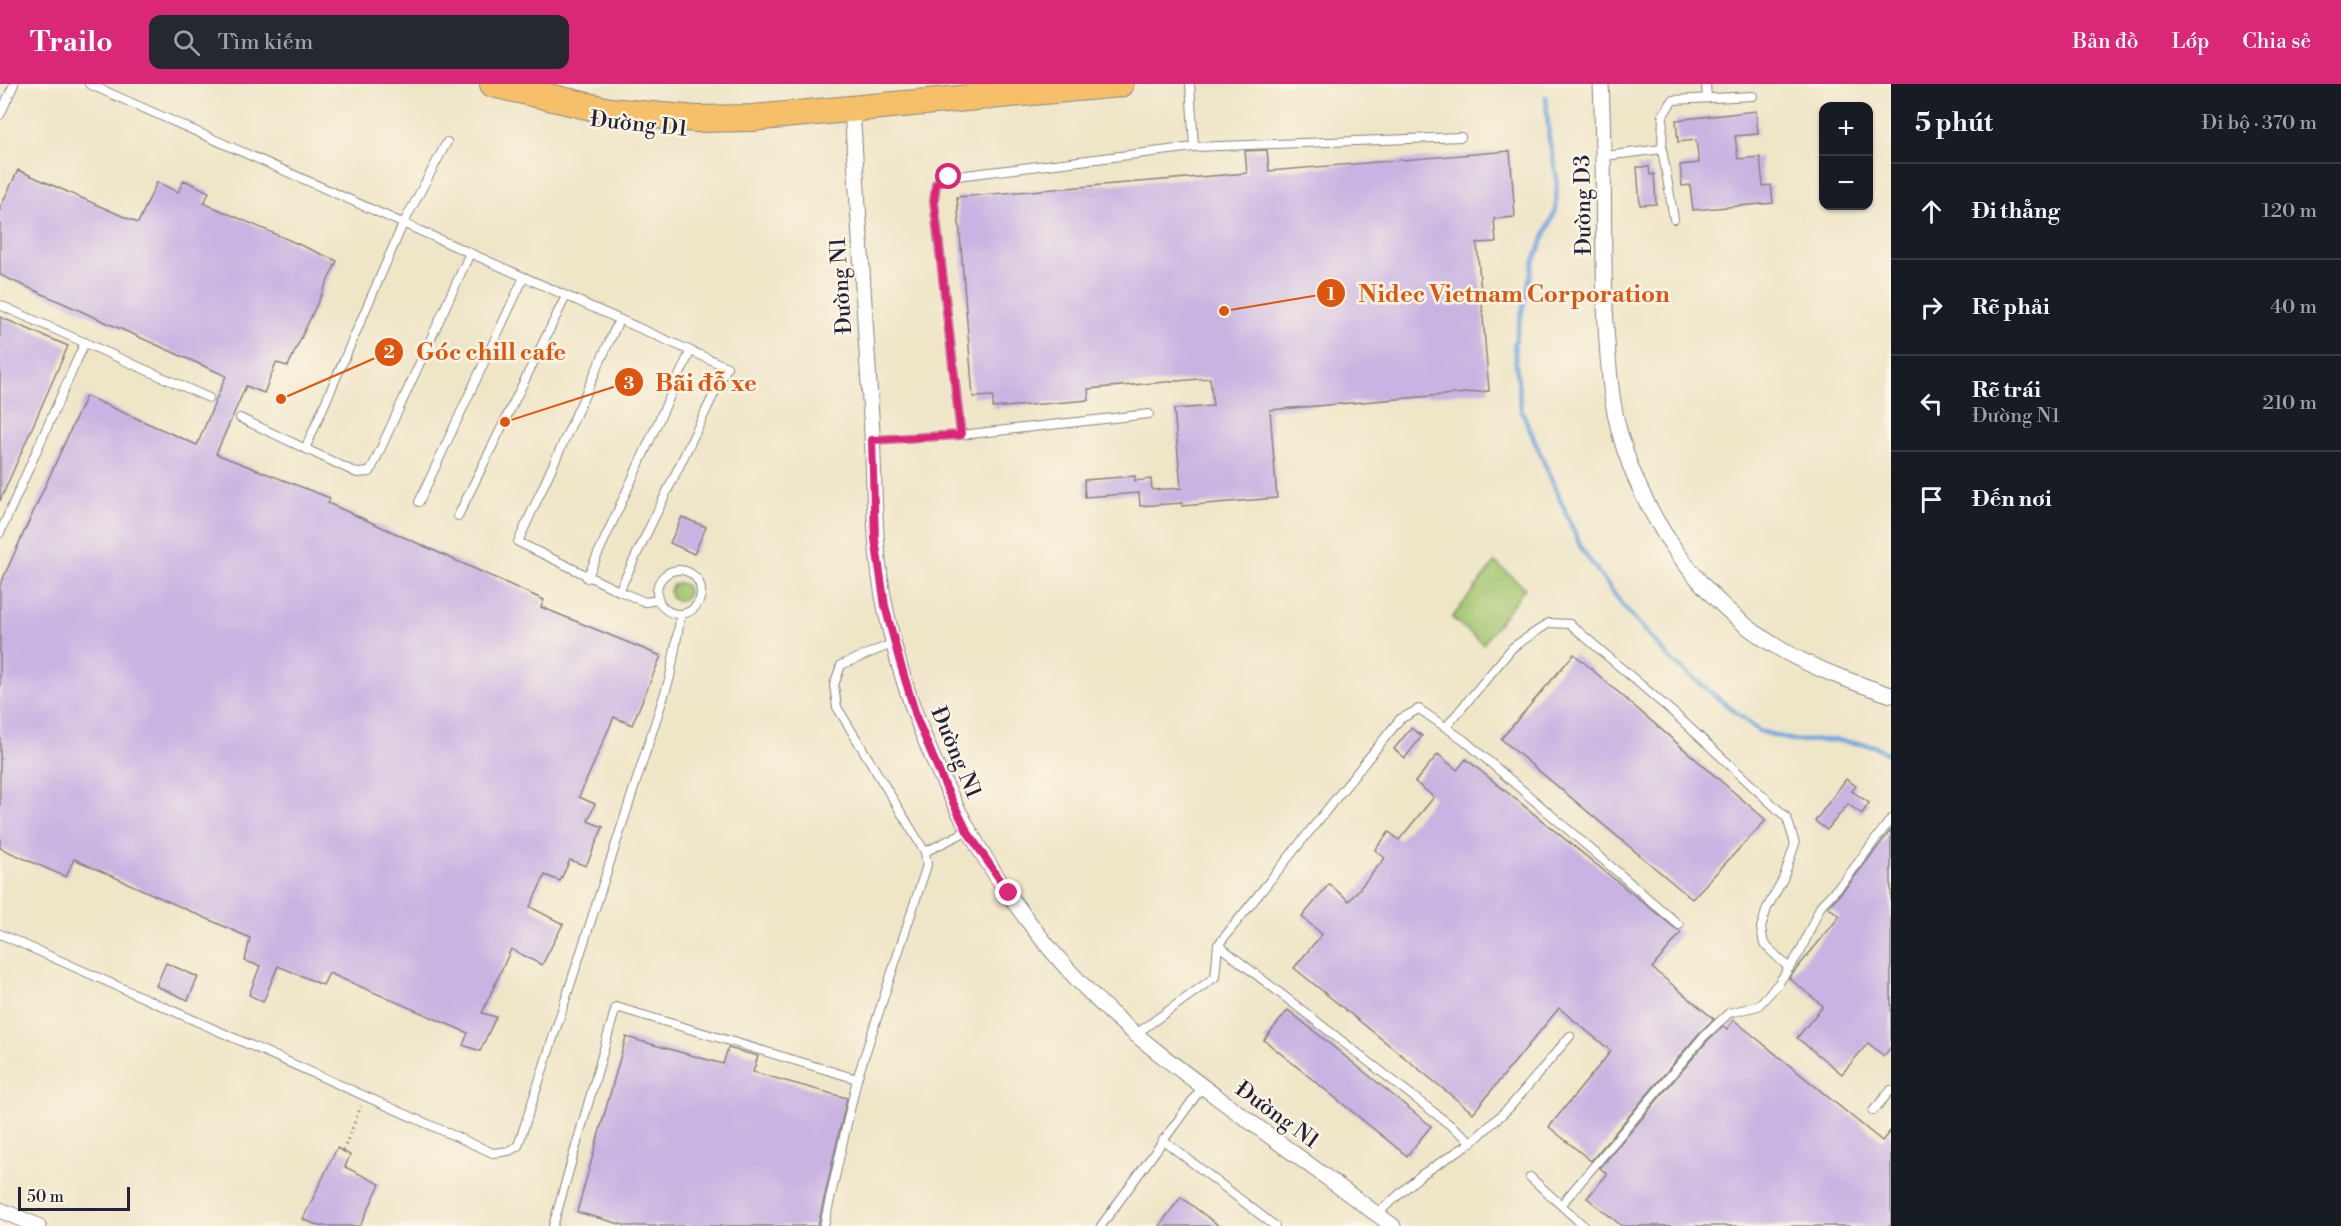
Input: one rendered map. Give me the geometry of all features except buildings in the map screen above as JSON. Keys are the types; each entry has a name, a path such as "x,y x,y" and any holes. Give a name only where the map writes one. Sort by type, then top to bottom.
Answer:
{"main road":[{"name":"Đường D1","path":"492,84 559,101 620,112 696,119 752,118 791,113 850,96 902,102 1122,84"}],"street":[{"name":"Đường D3","path":"1601,84 1605,156 1610,381 1623,447 1650,509 1687,565 1728,610 1782,650 1856,684 1891,695"},
{"name":"Đường N1","path":"850,96 872,440 875,539 885,606 917,719 967,831 1009,893 1056,954 1110,1012 1203,1086 1393,1226"},
{"path":"0,1210 38,1226"}],"lane":[{"path":"0,115 14,84"},
{"path":"89,84 726,367 619,591"},
{"path":"1190,84 1194,147"},
{"path":"1706,84 1707,98"},
{"path":"1674,219 1662,149 1663,115 1673,100 1753,96"},
{"path":"961,435 934,201 936,184 949,177 1194,147 1461,137"},
{"path":"306,447 403,224 447,142"},
{"path":"1605,156 1662,149"},
{"path":"240,418 306,447 357,473 370,472 470,253"},
{"path":"419,502 524,277"},
{"path":"458,516 566,296"},
{"path":"0,305 209,398"},
{"path":"619,320 518,542 587,578 645,602 659,600"},
{"path":"0,533 85,342"},
{"path":"587,578 690,352"},
{"path":"872,440 961,435 1149,414"},
{"path":"678,570 692,574 700,584 701,598 693,609 681,614 667,611 659,600 658,587 666,575 678,570"},
{"path":"0,934 493,1153 509,1151 518,1146 670,677 681,614"},
{"path":"1446,728 1490,671 1513,647 1549,623 1570,624 1676,715 1787,818 1795,844 1783,879 1767,908 1761,928 1764,944 1789,968"},
{"path":"824,1226 857,1079 927,865 925,852 837,707 834,685 841,665 894,643"},
{"path":"1136,1034 1215,977 1218,945 1400,719 1419,709 1446,728 1679,925"},
{"path":"1561,1205 1704,1036 1729,1013 1758,1006 1800,952 1821,905 1845,880 1891,819"},
{"path":"925,852 967,831"},
{"path":"1218,945 1472,1142"},
{"path":"553,1226 616,1007 857,1079"},
{"path":"1377,1214 1421,1175 1472,1142 1510,1107 1570,1036"},
{"path":"1101,1226 1203,1086"},
{"path":"1873,1111 1891,1090"},
{"path":"1163,1140 1275,1226"},
{"path":"1530,1177 1584,1226"}],"path":[{"path":"343,1152 365,1096"}],"green space":[{"path":"1495,562 1525,588 1483,644 1452,618"},
{"path":"679,583 685,586 688,592 685,598 679,601 673,598 670,592 673,586"}],"waterway":[{"path":"1546,97 1549,139 1557,177 1556,209 1533,263 1514,346 1521,409 1582,550 1623,606 1671,660 1759,731 1796,741 1834,740 1875,746 1891,756"}],"place":[{"name":"Nidec Vietnam Corporation","path":"1224,311"},
{"name":"Góc chill cafe","path":"281,399"},
{"name":"Bãi đỗ xe","path":"505,422"}],"route":[{"path":"949,177 936,184 934,201 961,435 872,440 875,539 885,606 917,719 967,831 1009,893"}]}
